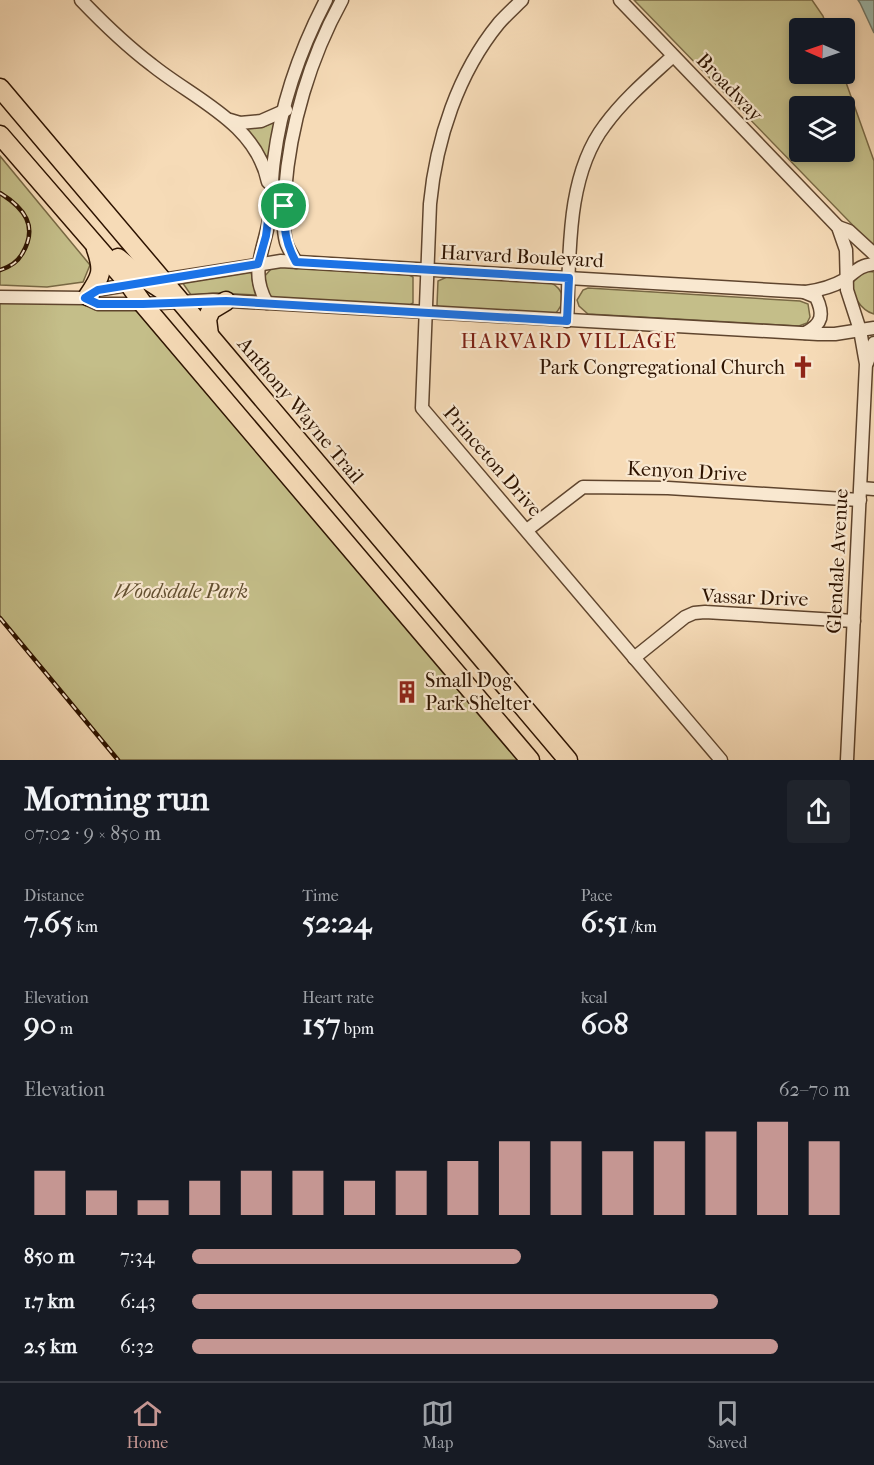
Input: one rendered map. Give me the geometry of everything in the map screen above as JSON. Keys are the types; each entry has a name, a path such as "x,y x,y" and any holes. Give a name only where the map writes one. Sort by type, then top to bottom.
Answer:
{"highway":[{"name":"Anthony Wayne Trail","path":"0,88 155,281 180,302 209,335 568,760"},
{"path":"0,135 129,284 143,304 530,760"},
{"path":"41,182 73,207 111,252 135,272 155,281"},
{"path":"87,297 99,280 102,270 94,244"},
{"path":"209,335 207,319 211,310 226,301"}],"street":[{"path":"81,0 152,65 228,120 247,138 265,170 270,202"},
{"path":"296,262 286,243 284,227 288,162 298,112 311,70 342,0"},
{"name":"Princeton Drive","path":"522,0 499,23 470,65 453,103 433,173 422,408 721,760"},
{"name":"Broadway","path":"620,0 838,227 846,250 850,301 860,330"},
{"path":"267,303 261,292 258,264 266,236 274,160 284,109 297,66 322,1 336,12"},
{"path":"567,321 572,218 587,154 604,126 627,99 673,56"},
{"path":"228,120 240,123 261,122 284,109 298,112"},
{"path":"270,202 284,206"},
{"name":"Broadway","path":"838,227 849,231 874,254"},
{"name":"Harvard Boulevard","path":"87,297 98,290 129,284 281,261 803,291 820,290 847,278 856,269 874,264"},
{"path":"803,291 816,297 821,314 814,328 804,333"},
{"path":"0,297 87,297 98,304 226,301 426,314 804,333 835,334 874,328"},
{"name":"Glendale Avenue","path":"847,760 866,364 860,330"},
{"name":"Glendale Avenue","path":"866,364 874,343"},
{"name":"Kenyon Drive","path":"527,530 583,487 860,494 874,489"},
{"name":"Vassar Drive","path":"634,658 686,616 694,613 854,621"}],"green space":[{"path":"634,0 812,0 824,18 789,18 789,84 847,84 851,96 789,96 789,160"},
{"path":"855,108 874,161 874,247 791,162 855,162"},
{"path":"274,122 276,126 268,159 247,130 249,127 263,127"},
{"path":"0,156 90,265 83,282 47,287 0,285"},
{"path":"272,268 407,274 413,277 413,303 408,306 274,300 266,294 263,278"},
{"path":"251,271 257,295 217,293 191,295 182,282"},
{"path":"865,271 874,272 874,314 857,301 853,290 854,280"},
{"path":"449,276 550,282 561,292 562,301 555,314 439,307 437,305 438,281"},
{"path":"588,288 800,301 808,304 810,317 807,323 799,326 588,314 579,306 577,300 583,290"},
{"name":"Woodsdale Park","path":"0,297 143,304 531,760 118,760 0,618"}],"water":[{"path":"858,0 874,0 874,33 860,3"}],"railway":[{"path":"0,193 16,205 29,226 27,244 22,254 10,266 0,270"},
{"path":"0,618 118,760"}],"place":[{"name":"Park Congregational Church","path":"803,367"},
{"name":"Small Dog Park Shelter","path":"407,692"}],"district":[{"name":"HARVARD VILLAGE","path":"569,341"}],"route":[{"path":"270,205 284,206 286,243 296,262 434,272 569,278 567,321 213,300 98,304 85,298 98,290 258,264 266,236 270,205"}]}
